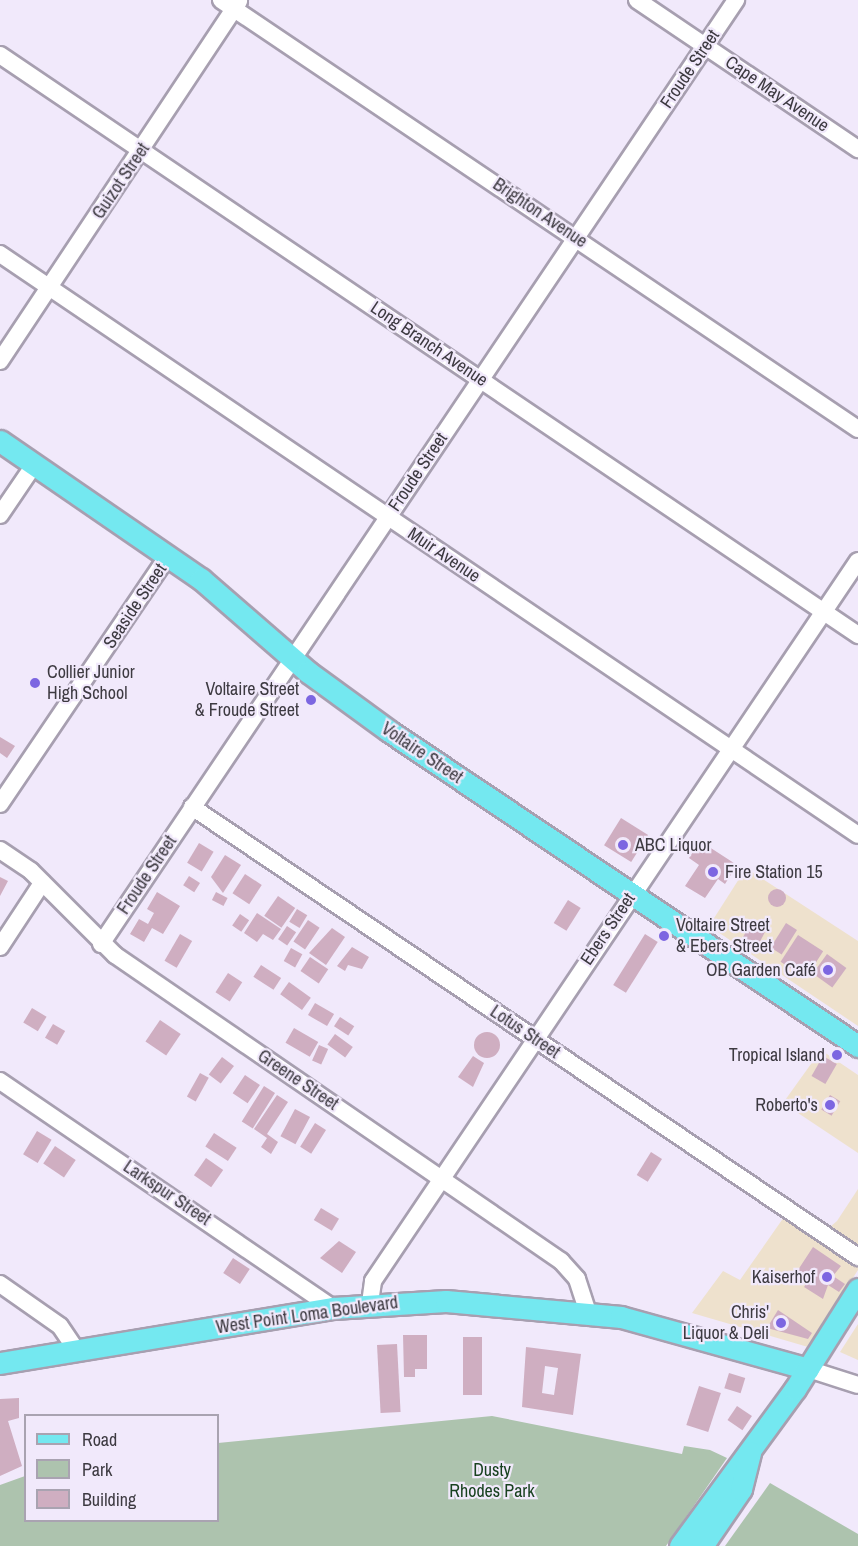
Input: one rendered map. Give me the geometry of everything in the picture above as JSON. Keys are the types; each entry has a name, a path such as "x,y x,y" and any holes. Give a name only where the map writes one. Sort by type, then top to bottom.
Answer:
{"main road":[{"name":"Voltaire Street","path":"0,441 168,556 293,659 631,894 858,1046"},
{"path":"680,1546 727,1476 750,1452 808,1369 858,1289"},
{"name":"West Point Loma Boulevard","path":"0,1363 370,1303 492,1303 588,1312 808,1369"},
{"path":"702,1546 741,1489 750,1452"}],"street":[{"name":"Cape May Avenue","path":"637,0 858,149"},
{"name":"Froude Street","path":"101,944 736,0"},
{"name":"Guizot Street","path":"0,361 141,150 232,3"},
{"name":"Brighton Avenue","path":"232,3 858,429"},
{"name":"Long Branch Avenue","path":"0,55 858,635"},
{"name":"Muir Avenue","path":"0,254 858,835"},
{"path":"0,515 34,465"},
{"name":"Seaside Street","path":"0,804 168,556"},
{"name":"Ebers Street","path":"370,1303 373,1281 729,748 858,561"},
{"name":"Lotus Street","path":"192,807 858,1257"},
{"name":"Greene Street","path":"0,850 42,883 101,944 561,1261 577,1279 588,1312"},
{"path":"0,947 42,883"},
{"name":"Larkspur Street","path":"0,1081 333,1308"},
{"path":"0,1284 60,1326 76,1350"},
{"name":"West Point Loma Boulevard","path":"808,1369 858,1385"}],"shaded area":[{"path":"746,868 858,941 858,1026 709,926"},
{"path":"821,1050 858,1075 858,1153 783,1103"},
{"path":"858,1189 858,1270 808,1347 692,1313 723,1271 740,1280 784,1217 817,1238 837,1221"},
{"path":"858,1324 858,1360 840,1352"}],"green space":[{"name":"Dusty Rhodes Park","path":"492,1416 682,1454 684,1446 710,1450 727,1458 666,1546 0,1546 0,1485 24,1476 24,1522 219,1522 219,1443"},
{"path":"770,1483 858,1534 858,1546 725,1546"}],"building":[{"path":"0,737 15,746 7,758 0,753"},
{"path":"621,818 648,835 631,862 604,845"},
{"name":"Fire Station 15","path":"700,841 737,865 725,884 718,879 705,898 685,886 699,865 689,858"},
{"path":"199,843 214,852 202,871 187,863"},
{"path":"225,855 241,865 223,893 211,877"},
{"path":"245,874 262,885 249,904 232,893"},
{"path":"189,876 200,883 194,892 183,885"},
{"path":"0,877 8,881 0,896"},
{"path":"777,889 783,892 786,898 783,904 777,907 771,904 768,898 771,892"},
{"path":"157,892 180,906 163,934 152,928 144,942 130,934 139,919 148,924 154,913 147,909"},
{"path":"216,892 228,898 223,906 212,900"},
{"path":"278,896 295,908 281,928 264,916"},
{"path":"568,900 581,908 566,931 554,923"},
{"path":"297,909 307,915 300,928 289,922"},
{"path":"257,913 281,929 273,940 263,934 257,942 244,933"},
{"path":"240,914 249,920 241,932 232,926"},
{"path":"308,920 320,928 305,949 293,942"},
{"path":"786,923 797,930 782,954 771,948"},
{"path":"750,924 765,932 757,948 742,940"},
{"path":"287,926 296,932 287,945 278,939"},
{"path":"332,928 345,937 326,965 309,953"},
{"path":"180,934 192,941 177,968 164,961"},
{"path":"645,934 658,942 626,993 613,985"},
{"path":"798,935 823,951 806,978 781,962"},
{"path":"352,947 369,957 362,969 348,965 345,971 337,966"},
{"path":"291,948 302,954 295,967 284,961"},
{"path":"827,954 846,968 832,988 813,973"},
{"path":"310,957 328,969 319,983 300,971"},
{"path":"261,965 281,978 274,990 253,977"},
{"path":"228,973 242,982 230,1002 215,992"},
{"path":"289,982 311,998 302,1010 280,994"},
{"path":"315,1003 334,1014 327,1026 308,1015"},
{"path":"32,1008 47,1017 38,1031 23,1023"},
{"path":"340,1017 354,1026 348,1035 334,1026"},
{"path":"160,1020 181,1034 166,1056 145,1042"},
{"path":"53,1024 65,1031 57,1045 45,1038"},
{"path":"294,1028 318,1042 310,1057 286,1043"},
{"path":"487,1032 496,1036 500,1045 496,1054 487,1058 478,1054 474,1045 478,1036"},
{"path":"335,1034 353,1047 345,1057 327,1045"},
{"path":"319,1045 328,1049 321,1065 312,1061"},
{"path":"473,1056 484,1063 473,1087 458,1077"},
{"path":"823,1056 837,1064 825,1084 812,1076"},
{"path":"222,1057 234,1066 221,1084 209,1075"},
{"path":"200,1073 209,1078 196,1101 187,1097"},
{"path":"245,1075 260,1085 248,1103 233,1093"},
{"path":"264,1086 275,1093 253,1129 242,1122"},
{"path":"277,1095 288,1102 267,1134 278,1142 271,1154 261,1147 267,1138 254,1129"},
{"name":"Roberto's","path":"830,1095 840,1101 832,1116 821,1110"},
{"path":"295,1109 310,1117 295,1144 280,1136"},
{"path":"315,1123 326,1130 311,1154 300,1147"},
{"path":"37,1131 52,1140 38,1163 23,1154"},
{"path":"214,1133 237,1148 228,1161 205,1146"},
{"path":"55,1146 76,1160 64,1177 43,1163"},
{"path":"651,1152 662,1159 648,1182 637,1175"},
{"path":"206,1158 223,1170 211,1187 194,1175"},
{"path":"321,1208 339,1219 332,1231 314,1220"},
{"path":"339,1241 356,1252 342,1273 320,1258"},
{"path":"813,1247 841,1266 833,1276 845,1284 839,1292 828,1285 823,1299 804,1287 810,1279 796,1273"},
{"path":"233,1258 250,1269 240,1284 223,1273"},
{"path":"778,1310 812,1333 808,1339 767,1328"},
{"path":"403,1335 427,1335 427,1369 415,1369 415,1377 404,1377"},
{"path":"463,1337 482,1337 482,1395 463,1395"},
{"path":"397,1344 401,1412 381,1413 377,1345"},
{"path":"526,1347 581,1354 573,1415 522,1407","holes":["545,1366 558,1368 554,1395 542,1393"]},
{"path":"729,1373 745,1378 741,1393 724,1388"},
{"path":"699,1386 721,1393 708,1432 686,1425"},
{"path":"19,1398 19,1418 8,1421 22,1466 0,1476 0,1399"},
{"path":"737,1406 752,1416 742,1430 727,1420"}],"place":[{"name":"Collier Junior High School","path":"35,683"},
{"name":"Voltaire Street & Froude Street","path":"311,700"},
{"name":"ABC Liquor","path":"623,845"},
{"name":"Fire Station 15","path":"713,872"},
{"name":"Voltaire Street & Ebers Street","path":"664,936"},
{"name":"OB Garden Café","path":"828,970"},
{"name":"Tropical Island","path":"837,1055"},
{"name":"Roberto's","path":"830,1105"},
{"name":"Kaiserhof","path":"827,1277"},
{"name":"Chris' Liquor & Deli","path":"781,1323"}]}
